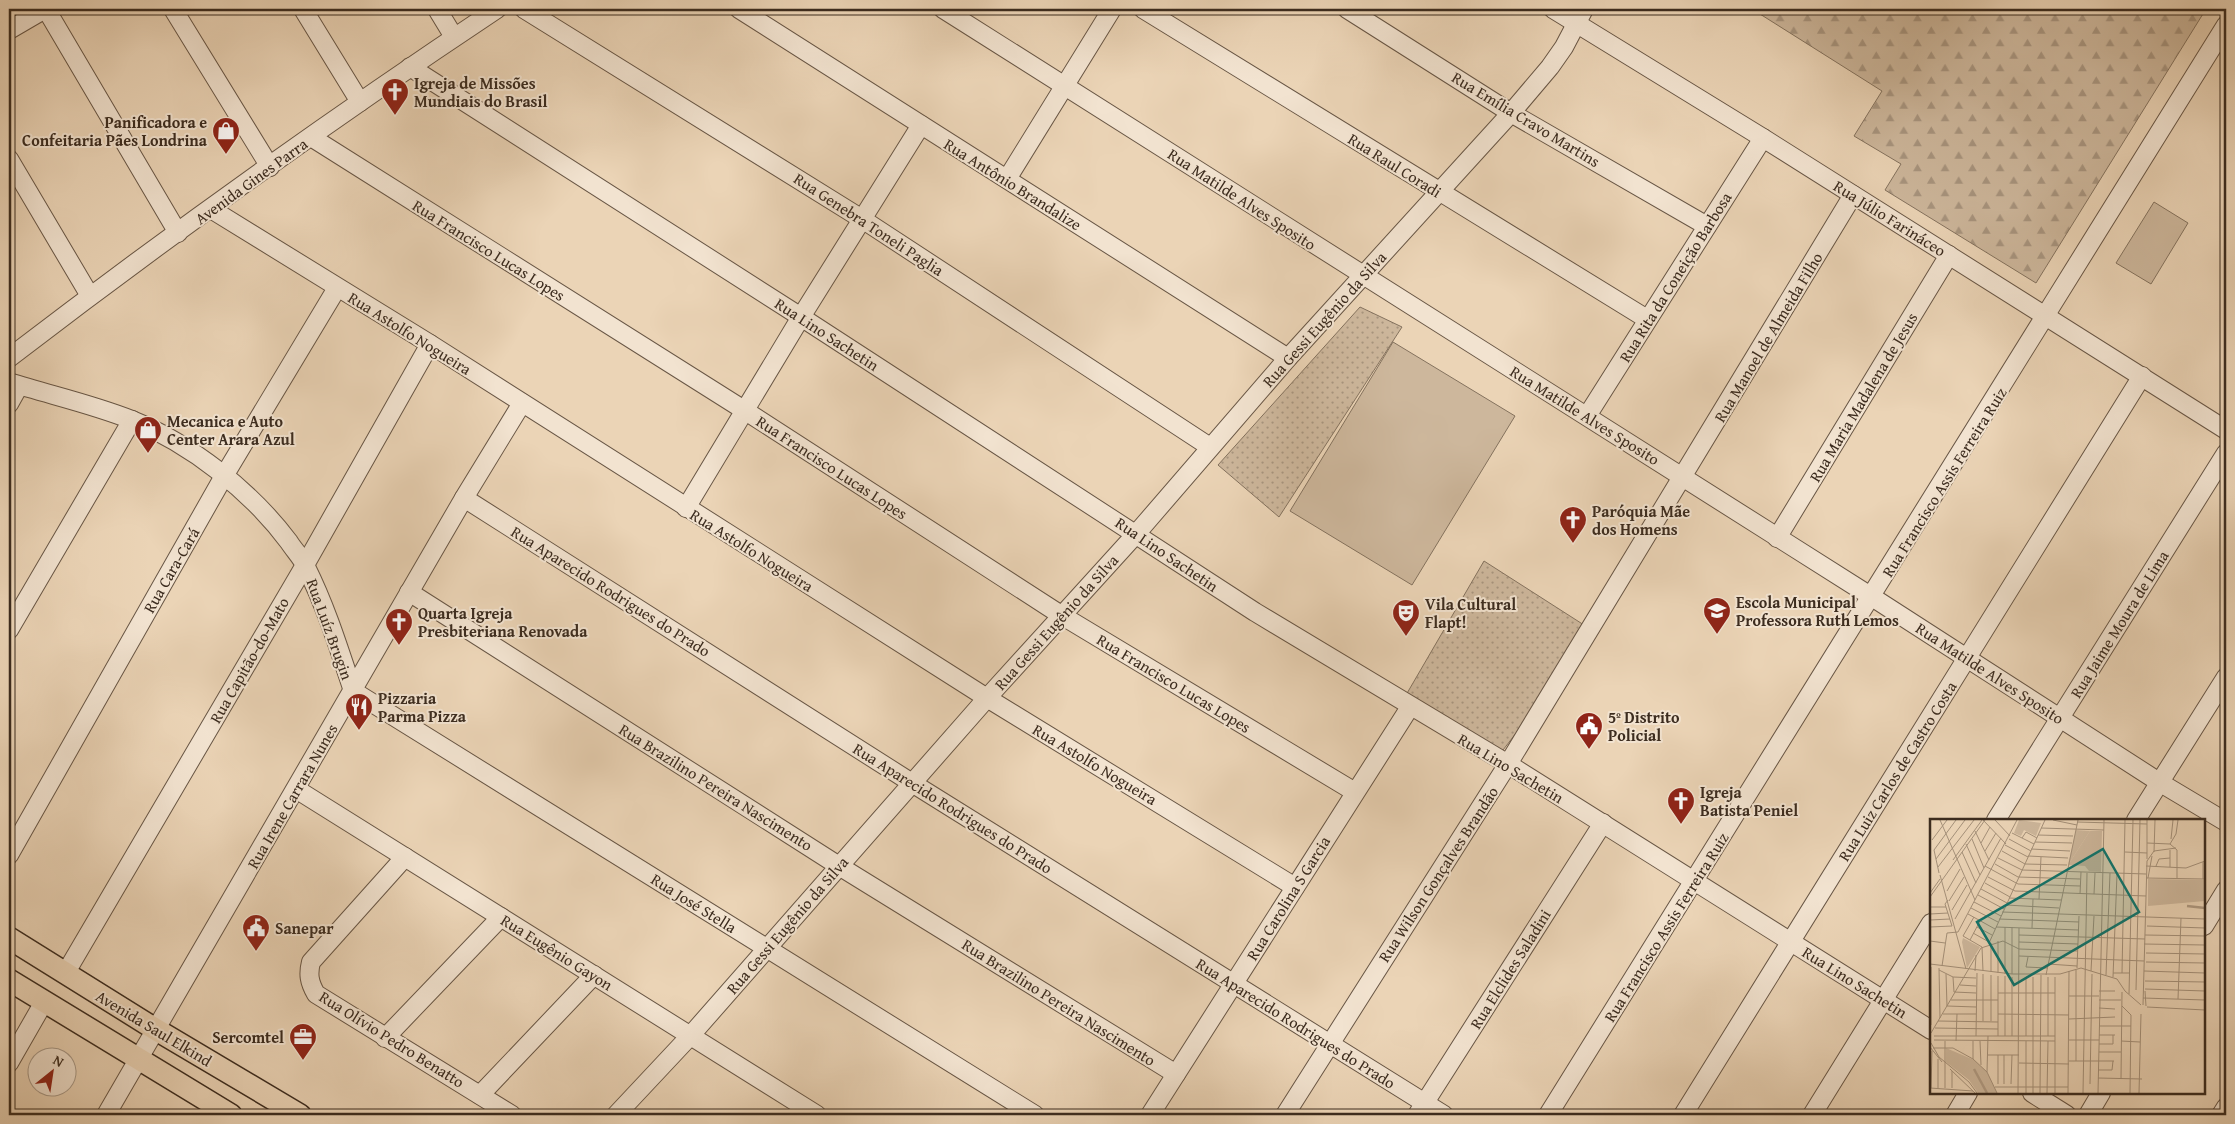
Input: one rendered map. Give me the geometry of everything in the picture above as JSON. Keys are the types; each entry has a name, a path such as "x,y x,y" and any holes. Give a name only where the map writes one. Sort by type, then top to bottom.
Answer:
{"main road":[{"name":"Avenida Saul Elkind","path":"9,938 155,1029 300,1115"},
{"path":"9,980 231,1115"}],"street":[{"path":"9,30 46,9 178,234"},
{"path":"173,9 270,167"},
{"path":"303,9 360,102"},
{"path":"437,9 454,37"},
{"name":"Avenida Gines Parra","path":"9,358 90,296 311,137 410,67 497,9"},
{"name":"Rua Genebra Toneli Paglia","path":"524,9 862,219 1210,447"},
{"name":"Rua Antônio Brandalize","path":"739,9 1288,358"},
{"name":"Rua Matilde Alves Sposito","path":"943,9 1968,658 2159,782 2226,822"},
{"path":"1007,180 1112,9"},
{"name":"Rua Raul Coradi","path":"1143,9 1647,319"},
{"name":"Rua Emília Cravo Martins","path":"1347,9 1511,113 1707,226"},
{"name":"Rua Júlio Farináceo","path":"1553,9 1580,16 1853,196 2226,430"},
{"name":"Rua Gessi Eugênio da Silva","path":"617,1115 691,1035 1061,615 1136,534 1288,358 1511,113 1550,67 1580,16"},
{"name":"Rua Francisco Assis Ferreira Ruiz","path":"1548,1115 1872,597 2226,25"},
{"name":"Rua Lino Sachetin","path":"410,67 801,316 1255,612 1410,707 1508,764 1930,1029"},
{"path":"686,508 801,316 921,125"},
{"name":"Rua Francisco Lucas Lopes","path":"311,137 744,410 1061,615 1355,792"},
{"name":"Rua Rita da Coneição Barbosa","path":"1586,416 1763,138"},
{"path":"9,159 90,296"},
{"name":"Rua Manoel de Almeida Filho","path":"1682,478 1853,196"},
{"name":"Rua Astolfo Nogueira","path":"211,209 430,344 987,698 1295,886"},
{"name":"Rua Maria Madalena de Jesus","path":"1777,538 1949,256"},
{"name":"Rua Cara-Cará","path":"9,855 224,476 337,288"},
{"name":"Rua Capitão-do-Mato","path":"65,974 305,565 430,344"},
{"name":"Rua Luiz Carlos de Castro Costa","path":"1683,1115 2142,376"},
{"path":"9,404 14,384"},
{"name":"Rua Luíz Brugin","path":"14,384 75,400 132,420 196,456 224,476 270,518 305,565 330,621 353,691"},
{"name":"Rua Irene Carrara Nunes","path":"106,1115 464,498 522,403"},
{"path":"9,630 132,420"},
{"name":"Rua Jaime Moura de Lima","path":"1997,819 2226,453"},
{"name":"Rua Wilson Gonçalves Brandão","path":"1286,1115 1329,1044 1508,764 1682,478"},
{"name":"Rua Aparecido Rodrigues do Prado","path":"464,498 1329,1044 1421,1109 1444,1115"},
{"name":"Rua Brazilino Pereira Nascimento","path":"410,592 839,866 1176,1074"},
{"path":"2137,819 2226,677"},
{"name":"Rua José Stella","path":"353,691 1035,1115"},
{"name":"Rua Carolina S Garcia","path":"1150,1115 1410,707"},
{"name":"Rua Eugênio Gayon","path":"296,789 817,1115"},
{"name":"Rua Elclides Saladini","path":"1421,1109 1602,823"},
{"name":"Rua Olívio Pedro Benatto","path":"405,857 311,962 308,972 310,984 316,994 512,1115"},
{"path":"2205,924 2226,890"},
{"path":"385,1038 501,917"},
{"path":"1812,1115 1930,925"},
{"path":"480,1095 594,975"},
{"path":"9,1063 44,1002"},
{"path":"1955,1115 1967,1094"},
{"path":"2034,1094 2068,1115"},
{"path":"2088,1115 2100,1094"},
{"path":"2221,1115 2226,1107"}],"green space":[{"path":"1752,9 2206,9 2036,283 1885,190 1901,164 1854,136 1882,91"},
{"path":"2154,202 2188,223 2151,284 2116,263"},
{"path":"1360,307 1402,327 1279,517 1218,465"},
{"path":"1393,342 1515,416 1412,585 1290,511"},
{"path":"1484,561 1584,625 1572,649 1520,728 1503,750 1490,751 1406,695"}],"place":[{"name":"Igreja de Missões Mundiais do Brasil","path":"395,116"},
{"name":"Panificadora e Confeitaria Pães Londrina","path":"226,155"},
{"name":"Mecanica e Auto Center Arara Azul","path":"148,454"},
{"name":"Paróquia Mãe dos Homens","path":"1573,544"},
{"name":"Escola Municipal Professora Ruth Lemos","path":"1717,635"},
{"name":"Vila Cultural Flapt!","path":"1406,637"},
{"name":"Quarta Igreja Presbiteriana Renovada","path":"399,646"},
{"name":"Pizzaria Parma Pizza","path":"359,731"},
{"name":"5º Distrito Policial","path":"1589,750"},
{"name":"Igreja Batista Peniel","path":"1681,825"},
{"name":"Sanepar","path":"256,952"},
{"name":"Sercomtel","path":"303,1061"}]}
